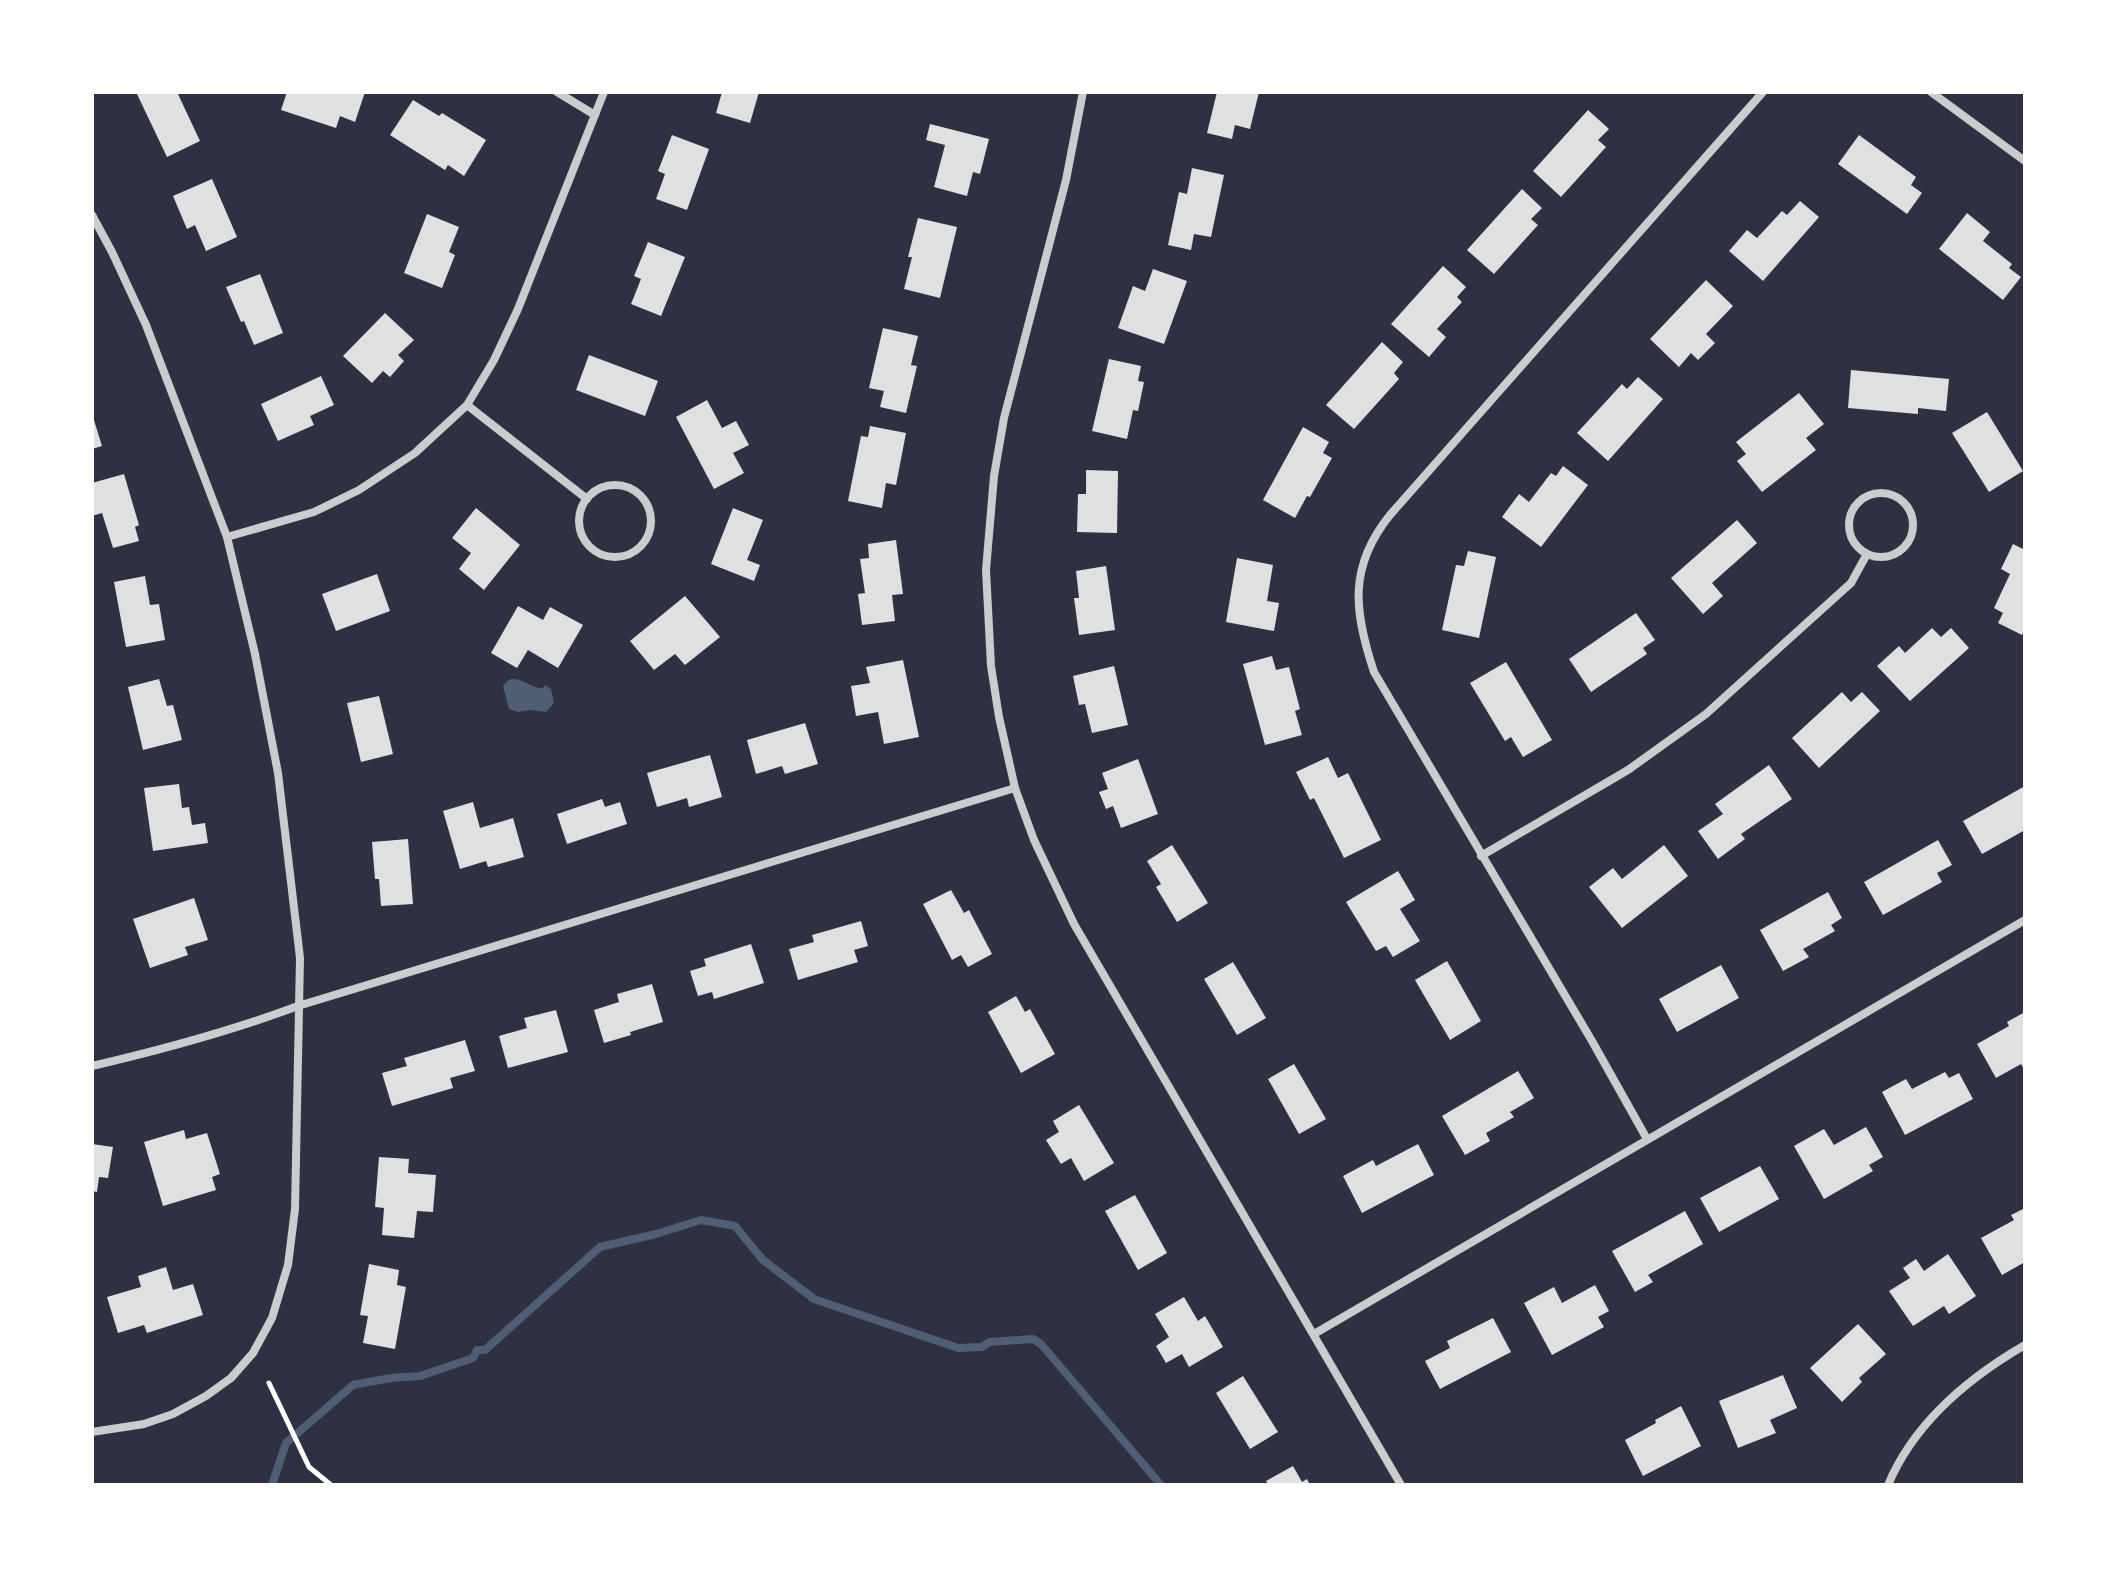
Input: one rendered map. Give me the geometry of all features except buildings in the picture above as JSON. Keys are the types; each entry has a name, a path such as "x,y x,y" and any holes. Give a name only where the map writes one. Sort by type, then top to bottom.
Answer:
{"street":[{"path":"557,92 595,115"},
{"path":"227,537 314,512 359,490 415,453 467,405 494,360 518,309 604,92"},
{"path":"1083,92 1066,180 1004,418 988,530 986,570 991,666 1015,788 1034,840 1074,924 1401,1485"},
{"path":"1647,1139 1374,672 1359,619 1359,588 1365,557 1375,534 1390,515 1763,92"},
{"path":"1931,92 2025,161"},
{"path":"92,215 146,325 227,537 255,654 278,773 300,958 295,1209 288,1265 272,1318 253,1353 231,1378 206,1396 173,1414 144,1424 92,1432"},
{"path":"467,405 587,499"},
{"path":"620,485 642,496 652,520 645,544 624,557 598,554 582,536 579,523 587,499 596,490 620,485"},
{"path":"1885,493 1895,496 1911,512 1913,534 1899,552 1889,557 1867,554 1858,548 1852,538 1850,516 1863,498 1885,493"},
{"path":"1481,856 1628,770 1706,714 1851,583 1867,554"},
{"path":"92,1066 250,1024 298,1006 1015,788"},
{"path":"1314,1334 2025,920"},
{"path":"1888,1485 1919,1433 1945,1404 1971,1380 2025,1345"}],"path":[{"path":"269,1383 309,1467 331,1485"}],"water":[{"path":"511,679 539,688 545,685 551,689 554,703 546,712 509,709 503,686"}],"waterway":[{"path":"272,1485 286,1443 353,1385 420,1376 473,1358 477,1350 485,1350 600,1247 701,1220 735,1226 763,1260 814,1299 958,1348 1033,1339 1041,1344 1161,1485"}]}
